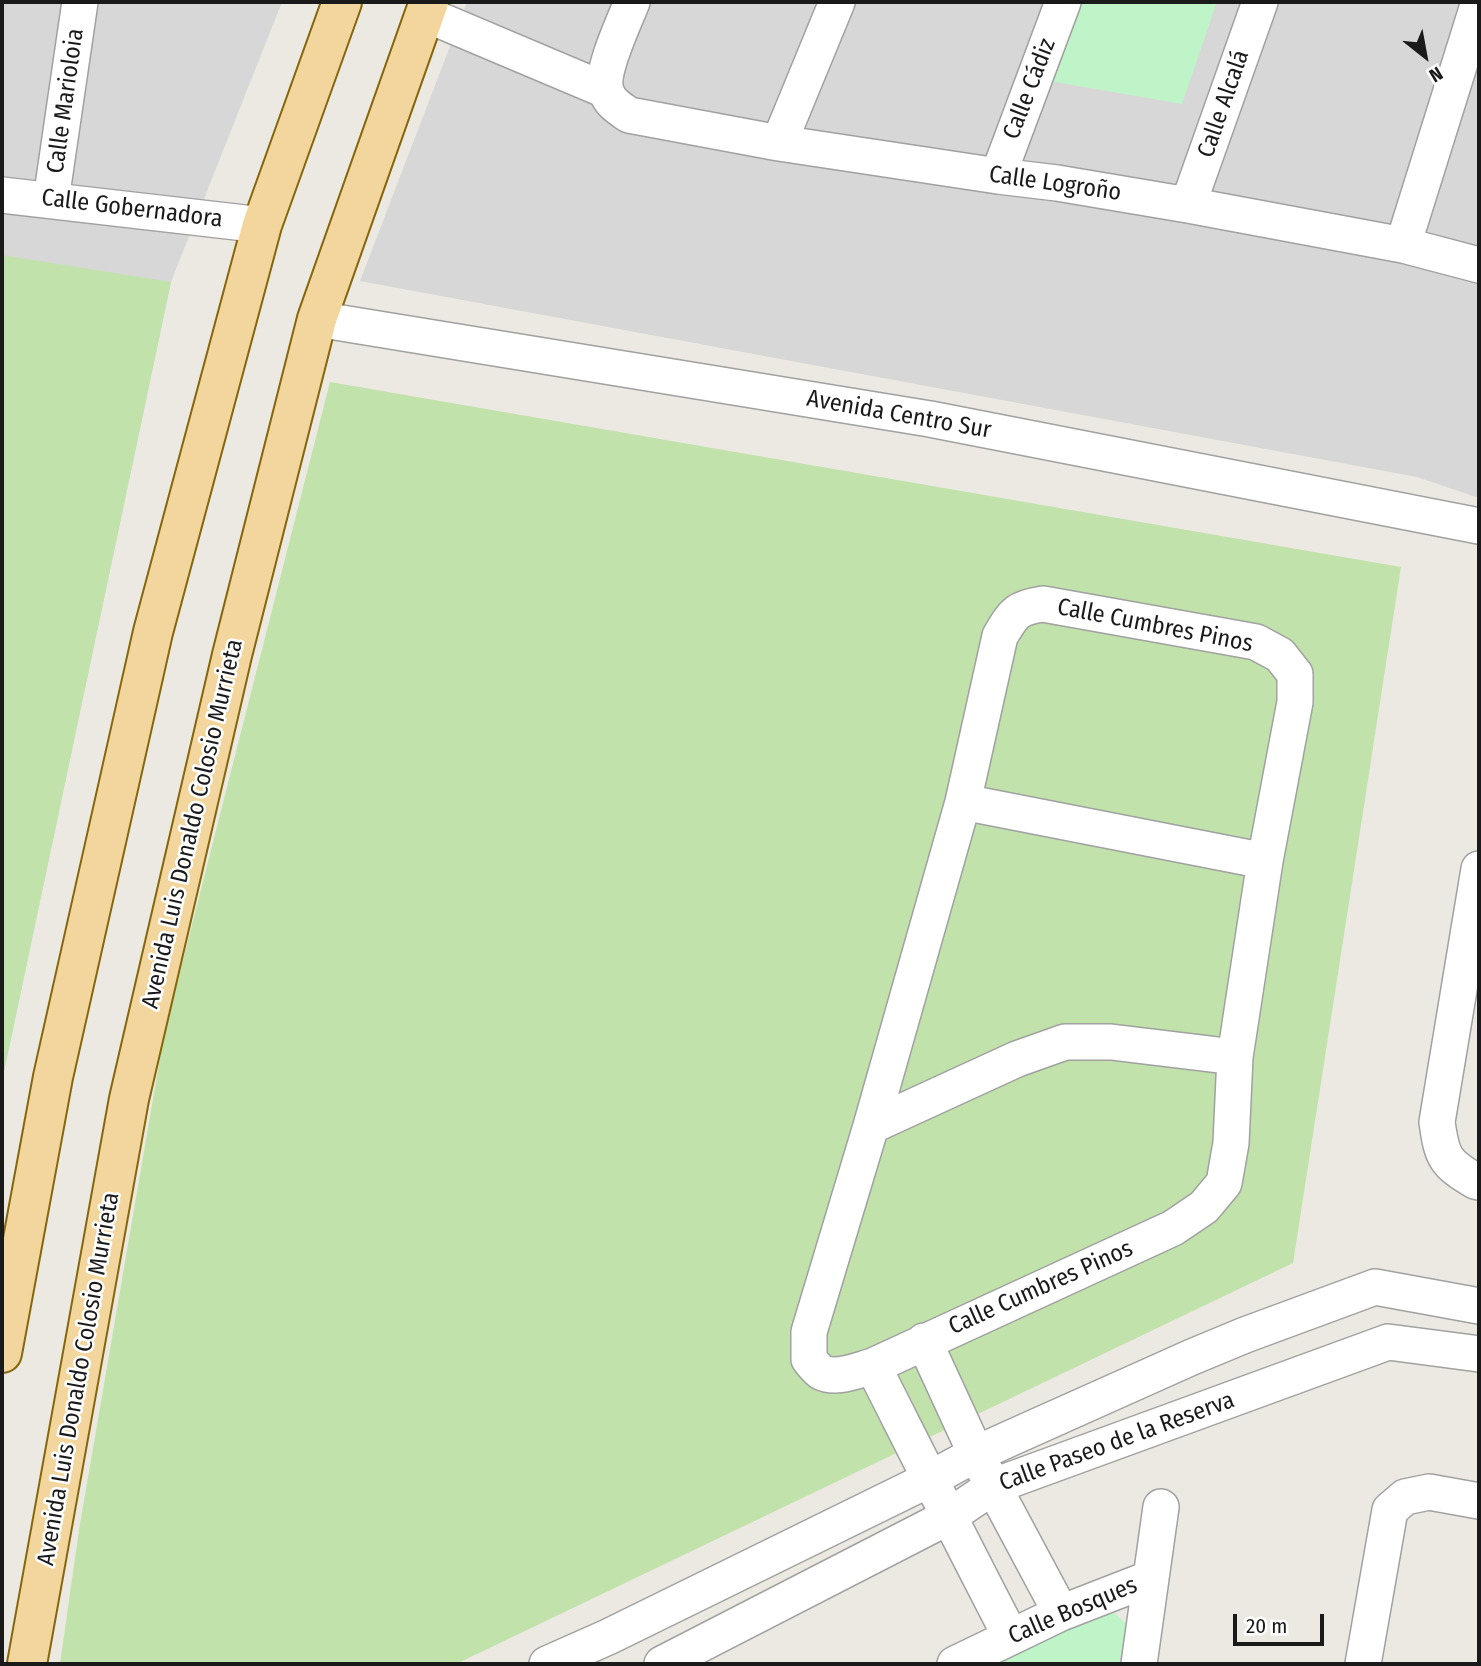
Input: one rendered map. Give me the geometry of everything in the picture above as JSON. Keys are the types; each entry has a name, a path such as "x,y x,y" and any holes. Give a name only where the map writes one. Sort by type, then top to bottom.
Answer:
{"main road":[{"path":"2,1353 52,1077 150,645 262,225 342,2"},
{"name":"Avenida Luis Donaldo Colosio Murrieta","path":"27,1664 130,1099 232,655 317,318 427,8"}],"street":[{"name":"Calle Marioloia","path":"51,200 80,2"},
{"path":"617,102 606,71 632,2"},
{"path":"779,143 837,2"},
{"name":"Calle Cádiz","path":"998,176 1063,2"},
{"name":"Calle Alcalá","path":"1188,205 1260,2"},
{"path":"1403,245 1479,2"},
{"name":"Calle Logroño","path":"427,8 617,102 779,143 1057,183 1188,205 1403,245 1479,265"},
{"name":"Calle Gobernadora","path":"2,195 262,225"},
{"name":"Avenida Centro Sur","path":"317,318 930,419 1479,526"},
{"name":"Calle Cumbres Pinos","path":"1043,604 1256,642 1280,655 1295,674 1295,702 1265,861 1235,1056 1231,1143 1224,1182 1204,1207 1173,1228 873,1366 833,1375 820,1371 809,1359 809,1332 963,802 1000,636 1012,616 1025,607 1043,604"},
{"path":"963,802 1265,861"},
{"path":"1479,869 1437,1122 1440,1148 1453,1168 1479,1182"},
{"path":"871,1126 1017,1059 1065,1042 1111,1042 1235,1056"},
{"name":"Calle Paseo de la Reserva","path":"547,1664 608,1637 1011,1437 1234,1340 1375,1287 1479,1306"},
{"path":"924,1341 976,1454 1061,1613"},
{"name":"Calle Paseo de la Reserva","path":"662,1664 948,1517 994,1486 1388,1342 1479,1354"},
{"path":"873,1366 1011,1637"},
{"path":"1363,1664 1390,1510 1405,1497 1429,1492 1479,1501"},
{"path":"1151,1578 1161,1507"},
{"name":"Calle Bosques","path":"955,1664 1061,1613 1151,1578 1139,1664"}],"shaded area":[{"path":"2,2 282,2 171,282 2,1081"},
{"path":"467,2 1479,2 1479,498 1417,477 360,281"}],"green space":[{"path":"1074,2 1217,2 1182,104 1044,80"},
{"path":"2,255 171,282 2,1081"},
{"path":"330,382 1401,567 1293,1263 456,1664 60,1664 79,1530 164,1035"},
{"path":"1109,1608 1132,1629 1125,1664 994,1664"}]}
